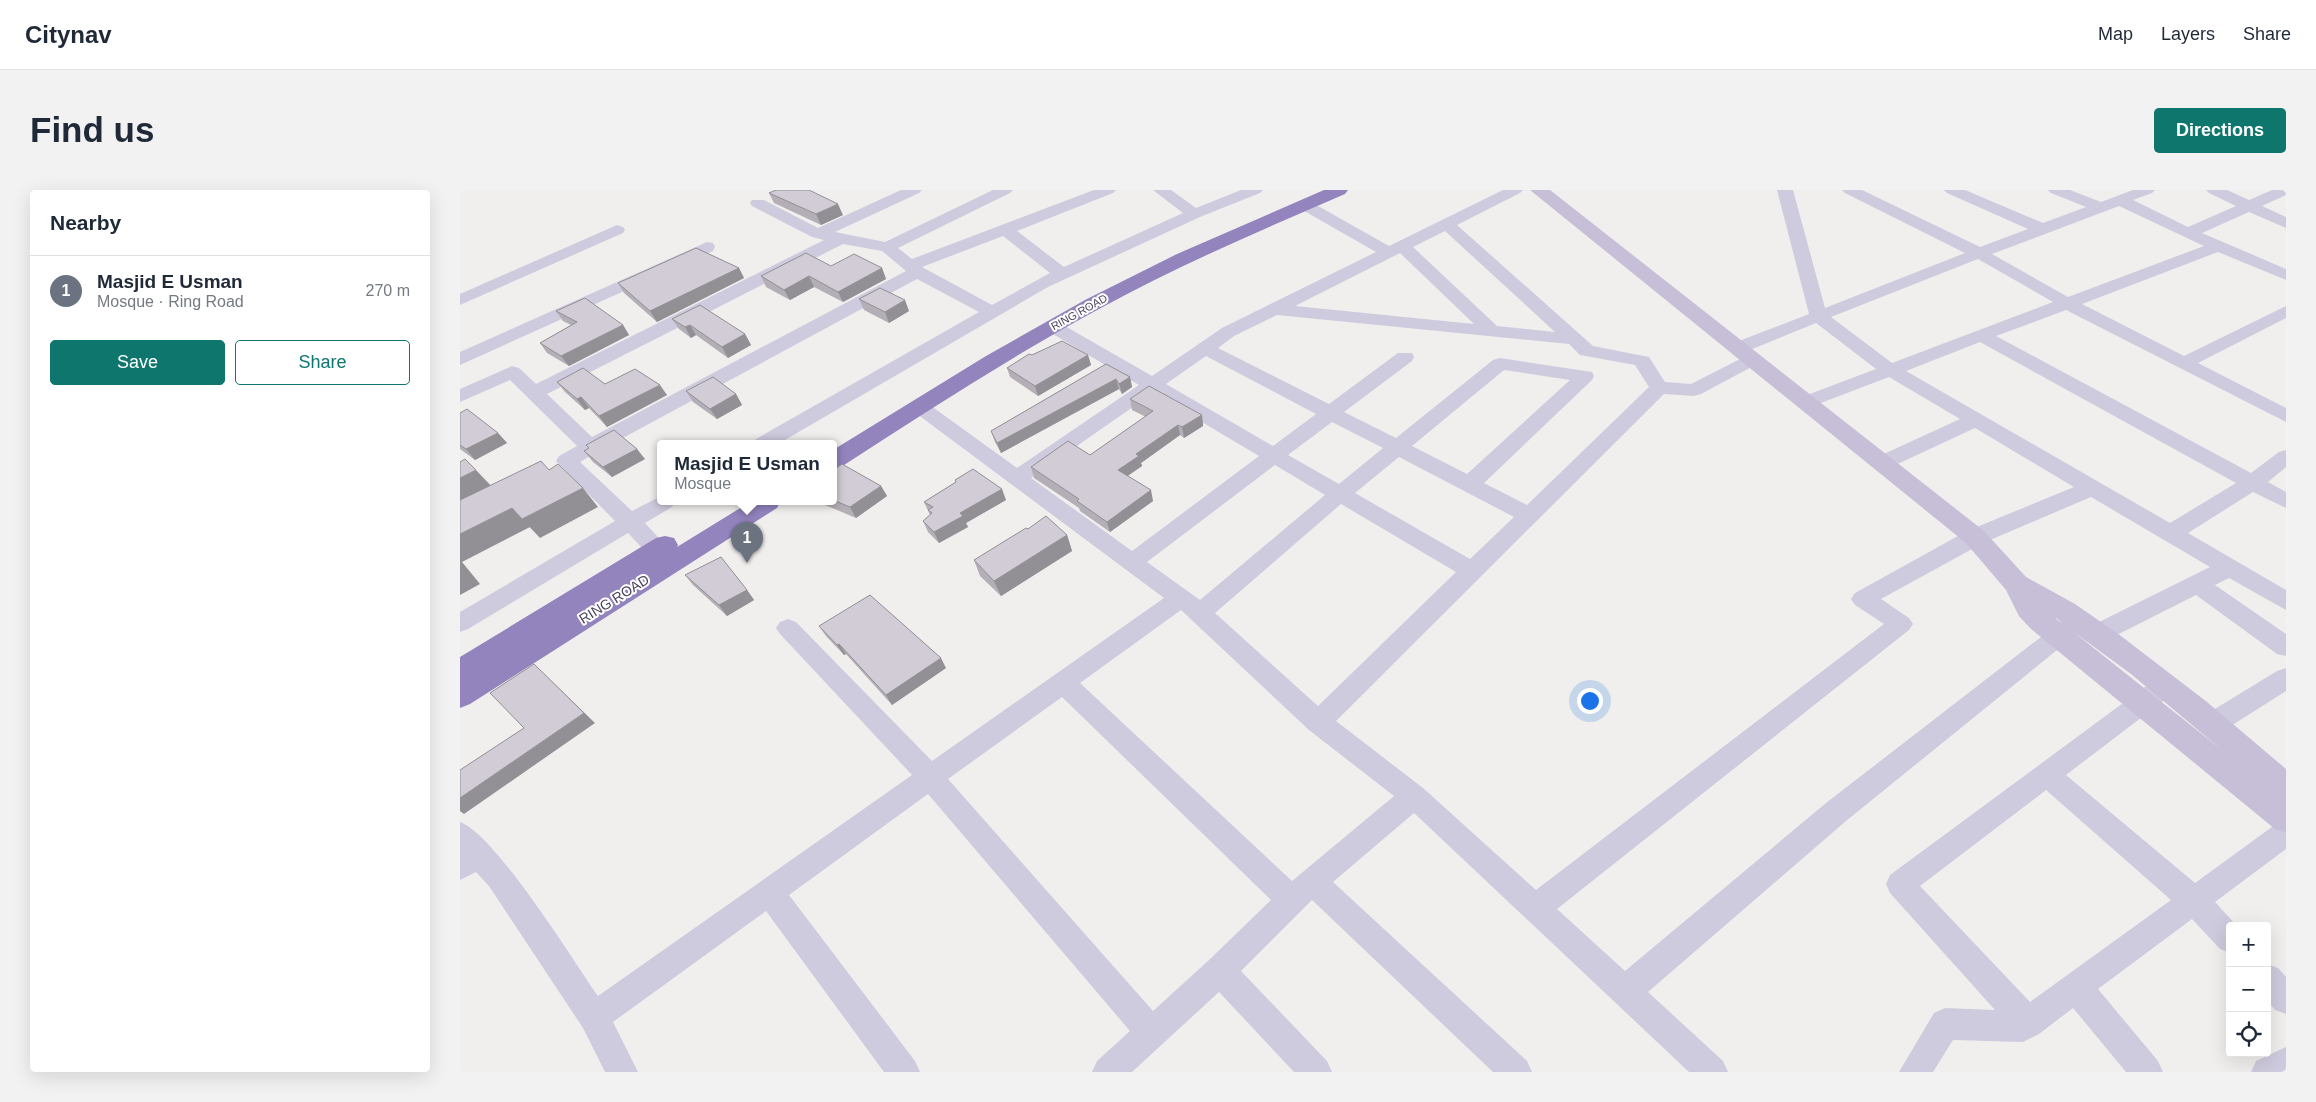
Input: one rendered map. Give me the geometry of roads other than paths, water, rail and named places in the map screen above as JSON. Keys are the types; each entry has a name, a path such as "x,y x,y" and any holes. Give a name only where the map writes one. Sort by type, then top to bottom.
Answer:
{"highway":[{"name":"RING ROAD","path":"834,440 1063,301 1138,264 1307,197 1339,190"},
{"name":"RING ROAD","path":"837,459 1052,326 1156,271 1307,197"},
{"name":"RING ROAD","path":"460,671 729,505"},
{"name":"RING ROAD","path":"460,696 763,505"}],"street":[{"path":"818,234 913,190"},
{"path":"972,190 988,198"},
{"path":"887,247 1005,190"},
{"path":"658,549 629,522 558,466 914,269 1005,229 1108,190"},
{"path":"1161,190 1194,214"},
{"path":"770,440 992,312 1062,274 1194,214 1255,190"},
{"path":"1017,478 1228,332 1515,190"},
{"path":"1539,190 1975,536 2018,584 2029,609 2040,621 2079,629 2166,685 2214,723 2286,788"},
{"path":"1785,190 1818,316 1890,370 2286,601"},
{"path":"1850,190 1979,253 2067,303 2286,416"},
{"path":"1952,190 2042,229"},
{"path":"2056,190 2100,207"},
{"path":"1318,722 1659,388 1694,390 1745,354 1818,316 2147,190"},
{"path":"2214,190 2286,223"},
{"path":"2188,233 2285,190"},
{"path":"773,196 758,203 818,234 887,247 914,269 992,312"},
{"path":"1307,197 1395,249 1491,330"},
{"path":"2120,200 2188,233 2286,275"},
{"path":"1447,224 1587,351 1642,361 1659,388"},
{"path":"1005,229 1062,274"},
{"path":"460,300 617,230"},
{"path":"534,393 842,238"},
{"path":"460,359 707,246"},
{"path":"1806,402 2218,246"},
{"path":"1274,309 1573,339"},
{"path":"2184,363 2286,311"},
{"path":"1052,326 1104,366 1151,385 1472,571"},
{"path":"1982,336 2286,502"},
{"path":"1204,348 1529,515"},
{"path":"1132,562 1275,457 1405,357"},
{"path":"594,1017 1064,683 1190,605 1340,494 1500,364 1585,376 1470,484"},
{"path":"460,366 512,372 590,447"},
{"path":"460,396 512,372"},
{"path":"920,407 980,440 1017,478 1190,605 1318,722 1414,796 1712,1072"},
{"path":"1882,463 1976,420"},
{"path":"2170,534 2252,483 2286,457"},
{"path":"1534,908 1901,624 1863,599 1975,536 2092,488"},
{"path":"460,623 659,505"},
{"path":"1625,991 1836,812 2079,629 2197,584 2229,568"},
{"path":"2197,584 2286,647"},
{"path":"788,628 931,778 1152,1033"},
{"path":"2079,629 2142,703 2286,819"},
{"path":"2214,723 2286,678"},
{"path":"1064,683 1291,900"},
{"path":"2028,1022 1900,884 2166,685"},
{"path":"2047,774 2194,900 2226,935"},
{"path":"1110,1071 1220,971 1291,900 1414,796"},
{"path":"1915,1072 1945,1024 2023,1026 2286,833"},
{"path":"466,852 499,877 594,1017 622,1072"},
{"path":"1314,882 1516,1072"},
{"path":"770,892 904,1072"},
{"path":"1220,971 1316,1072"},
{"path":"2271,983 2286,999"},
{"path":"2076,988 2147,1072"},
{"path":"2267,1072 2286,1063"}],"place":[{"name":"Masjid E Usman","path":"747,563"}]}
